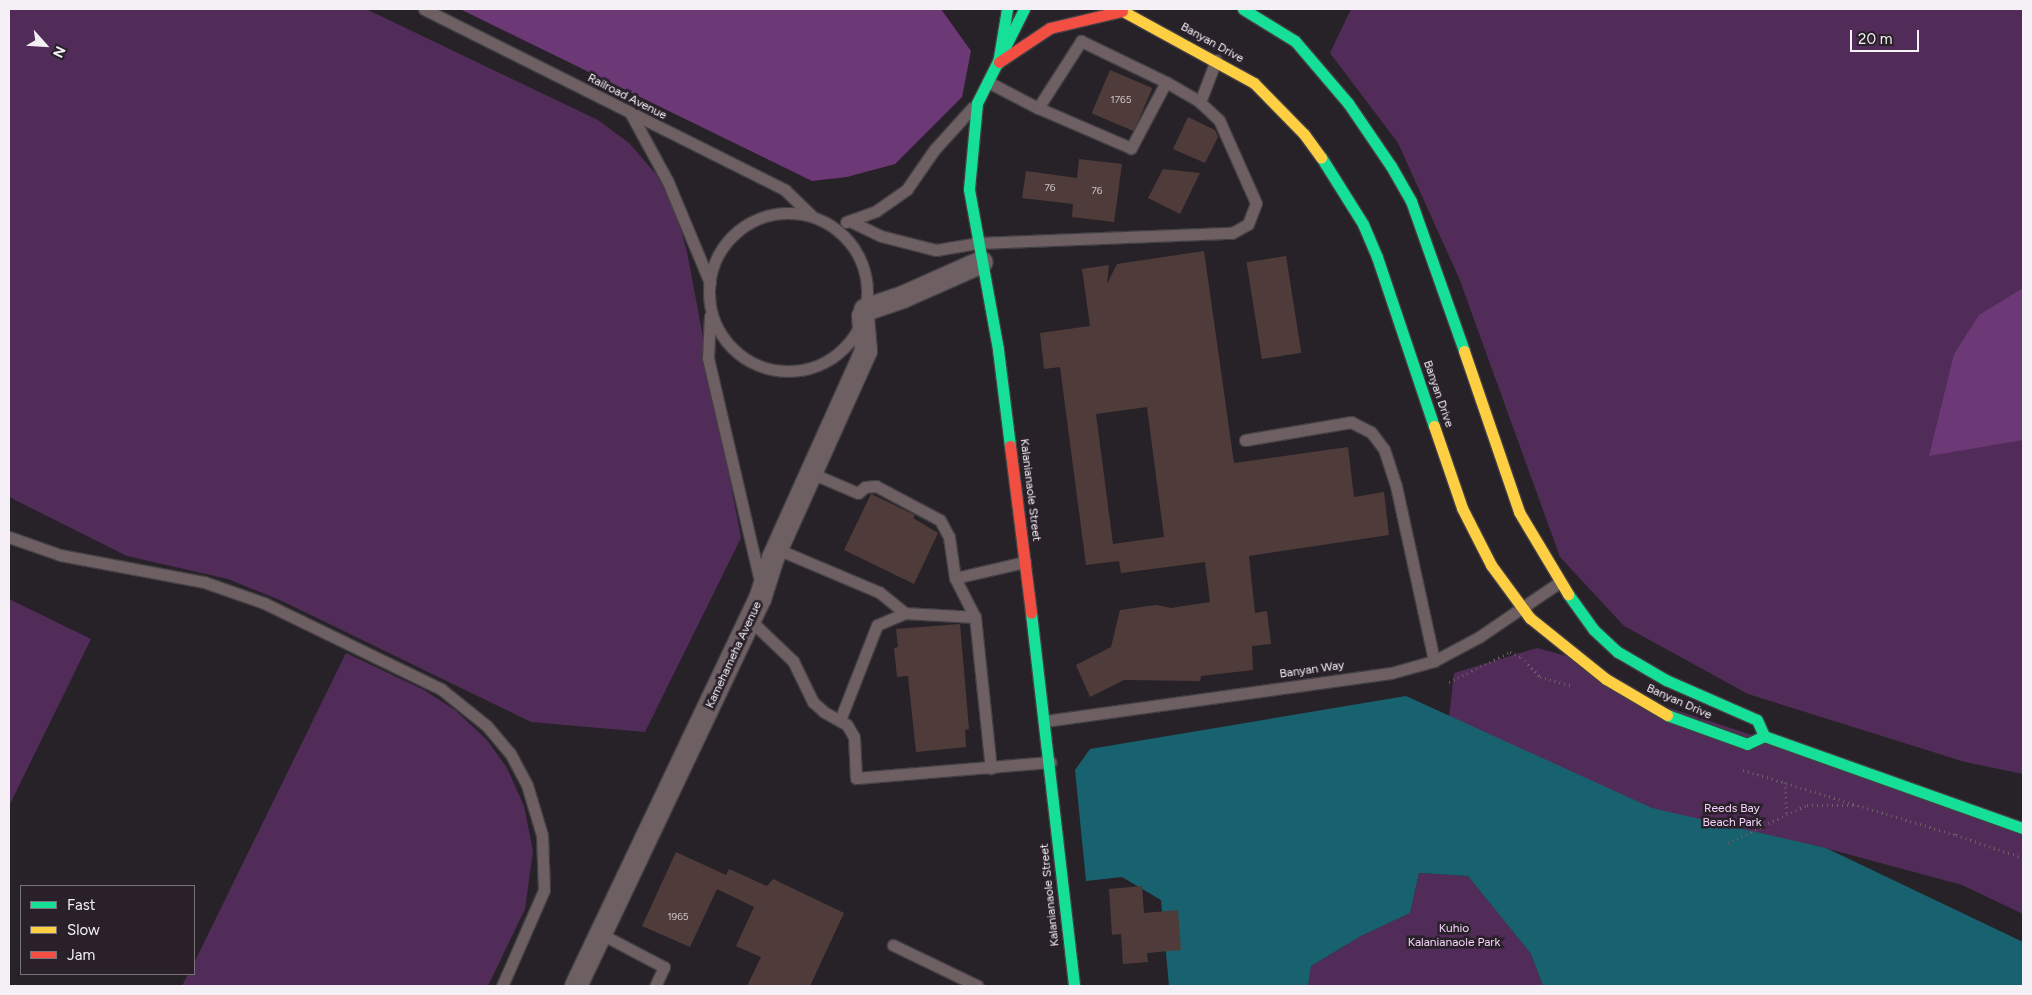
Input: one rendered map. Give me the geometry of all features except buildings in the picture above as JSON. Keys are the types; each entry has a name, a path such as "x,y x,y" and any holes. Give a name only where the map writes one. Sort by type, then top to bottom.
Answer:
{"main road":[{"path":"998,63 1007,9"},
{"name":"Kalanianaole Street","path":"1024,9 977,103 968,181 998,349 1050,762 1074,986"},
{"name":"Banyan Drive","path":"1120,10 1216,60 1254,84 1304,134 1346,192 1377,257 1462,508 1491,566 1523,608 1578,660 1659,711 1747,744 1764,736 1757,720 1666,680 1618,652 1594,630 1560,582 1516,503 1411,201 1391,166 1348,103 1295,41 1259,12 1243,9"},
{"path":"998,63 1050,28 1120,10"},
{"path":"1764,736 2023,828"}],"street":[{"path":"864,313 903,297 980,253"},
{"name":"Kamehameha Avenue","path":"576,986 603,935 751,621 777,549 866,351 864,313"}],"lane":[{"name":"Railroad Avenue","path":"424,9 785,190 812,216"},
{"path":"850,221 881,236 936,250 980,253 1232,233 1248,224 1256,203 1219,120 1200,102 1166,82 1081,40 1038,108"},
{"path":"1200,102 1216,60"},
{"path":"988,82 1038,108 1130,148 1166,82"},
{"path":"832,226 876,212 907,189 934,150 977,103"},
{"path":"631,114 668,182 710,283"},
{"path":"711,312 720,334 736,352 756,365 779,371 803,370 826,361 845,347 864,313 867,288 863,267 855,248 832,226 812,216 782,212 761,217 742,226 725,243 713,264 710,283 711,312 708,358 759,570 760,599"},
{"path":"1245,440 1351,422 1371,432 1384,449 1396,486 1434,661"},
{"path":"811,473 858,493 865,487 876,486 926,510 940,520 949,536 955,578 975,617 991,768"},
{"path":"9,537 60,555 204,582 264,603 441,689 487,726 510,753 527,784 542,835 544,890 502,986"},
{"path":"777,549 879,592 905,613"},
{"path":"955,578 1025,562"},
{"name":"Banyan Way","path":"1045,721 1391,673 1434,661 1523,608 1560,582"},
{"path":"840,720 877,625 905,613 975,617"},
{"path":"751,621 793,661 813,702 824,712 847,725 854,737 856,778 1050,762"},
{"path":"603,935 664,967 655,986"},
{"path":"893,946 978,986"}],"path":[{"path":"1785,782 1787,814"},
{"path":"1728,843 1807,805 1858,804"},
{"path":"1956,835 2023,858"}],"green space":[{"path":"9,9 366,9 598,120 629,143 656,174 675,209 687,252 741,538 645,732 531,722 282,601 228,579 127,556 9,497"},
{"path":"1351,9 2023,9 2023,774 1965,762 1748,694 1624,626 1560,557 1459,278 1398,143 1330,53"},
{"path":"9,599 91,639 9,806"},
{"name":"Reeds Bay Beach Park","path":"1537,648 1578,659 1633,696 2023,824 2023,914 1962,885 1814,845 1750,897 1448,727 1454,673"},
{"path":"346,653 424,690 455,710 487,740 507,768 524,806 533,851 525,909 488,986 182,986 188,975 195,975 195,961"},
{"name":"Kuhio Kalanianaole Park","path":"1419,873 1468,876 1531,954 1543,986 1308,986 1311,966 1361,936 1410,913"}],"shaded area":[{"path":"460,9 941,9 971,51 962,97 895,164 847,177 812,181"},
{"path":"2023,288 2023,440 1929,456 1954,354 1979,315"}],"water":[{"path":"1406,696 1652,808 1826,848 2023,942 2023,986 1543,986 1531,954 1468,876 1419,873 1410,913 1361,936 1311,966 1308,986 1169,986 1161,900 1122,877 1086,881 1075,770 1090,749"}],"traffic: fast":[{"path":"998,63 1007,9"},
{"path":"1010,446 998,349 969,189 977,103 1024,9"},
{"path":"1243,9 1295,41 1348,103 1391,166 1411,201 1464,351"},
{"path":"1321,157 1363,224 1377,257 1434,426"},
{"path":"1568,594 1594,630 1618,652 1666,680 1757,720 1764,736"},
{"path":"1031,613 1074,986"},
{"path":"1667,715 1747,744 1764,736 2023,828"}],"traffic: slow":[{"path":"1119,9 1254,83 1304,134 1321,157"},
{"path":"1464,351 1519,512 1568,594"},
{"path":"1434,426 1462,508 1491,565 1530,618 1606,679 1667,715"}],"traffic: jam":[{"path":"999,62 1050,28 1122,11"},
{"path":"1010,446 1031,613"}]}
